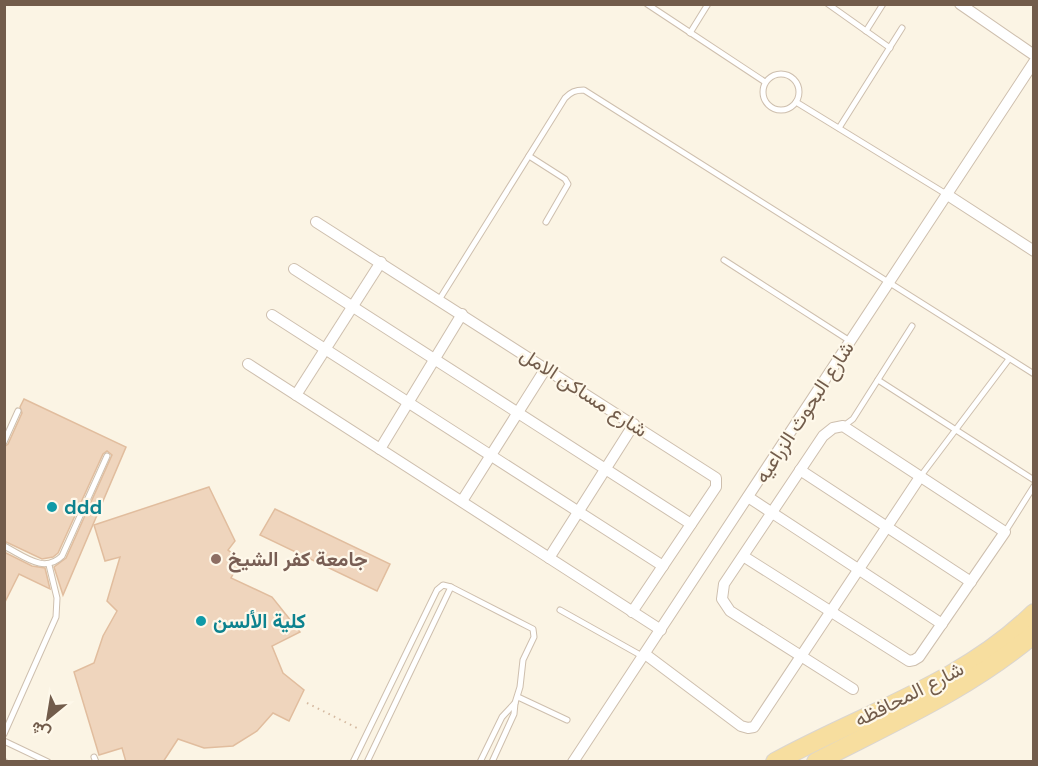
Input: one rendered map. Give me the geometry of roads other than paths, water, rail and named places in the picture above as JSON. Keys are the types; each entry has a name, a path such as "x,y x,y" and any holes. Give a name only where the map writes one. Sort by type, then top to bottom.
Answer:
{"main road":[{"name":"شارع المحافظه","path":"776,762 961,668 993,647 1034,613"},
{"name":"شارع المحافظه","path":"816,762 965,684 993,666 1034,634"}],"street":[{"path":"960,4 1034,55"},
{"name":"شارع البحوث الزراعيه","path":"573,762 1034,62"},
{"path":"946,194 1034,251"},
{"name":"شارع مساكن الامل","path":"316,222 716,478 716,487 632,612"},
{"path":"296,395 381,262"},
{"path":"294,270 691,524"},
{"path":"380,449 462,314"},
{"path":"272,315 663,566"},
{"path":"248,364 661,630"},
{"path":"462,501 546,368"},
{"path":"549,558 634,424"},
{"path":"743,556 909,661 919,657 1005,532 843,426 828,431 800,470 743,556 721,591 725,606 730,611 853,690"},
{"path":"800,470 971,582"},
{"path":"644,655 741,726 754,727 920,477"},
{"path":"748,497 942,624"}],"lane":[{"path":"647,4 658,7 690,33 765,82"},
{"path":"690,33 708,4"},
{"path":"828,4 890,48"},
{"path":"866,31 883,4"},
{"path":"839,128 902,28"},
{"path":"774,75 791,77 798,86 796,102 792,107 781,111 770,108 762,93 765,82 774,75"},
{"path":"439,300 566,98 570,93 584,90 1034,374"},
{"path":"796,102 946,194"},
{"path":"530,156 565,179 568,184 546,222"},
{"path":"724,260 850,341"},
{"path":"843,426 853,420 912,326"},
{"path":"920,477 1009,358"},
{"path":"878,380 1034,480"},
{"path":"4,442 18,411"},
{"path":"4,546 40,564 49,565 56,562 62,556 107,456"},
{"path":"1005,532 1034,486"},
{"path":"4,735 56,617 57,598 49,565"},
{"path":"353,762 437,590 443,585 533,629 534,637 523,660 518,697 502,717 480,762"},
{"path":"367,762 451,587"},
{"path":"560,610 644,655"},
{"path":"518,697 567,720"},
{"path":"492,762 514,714 515,703"},
{"path":"4,741 48,762"}],"place":[{"name":"ddd","path":"52,507"},
{"name":"جامعة كفر الشيخ","path":"216,559"},
{"name":"كلية الألسن","path":"201,621"}]}
